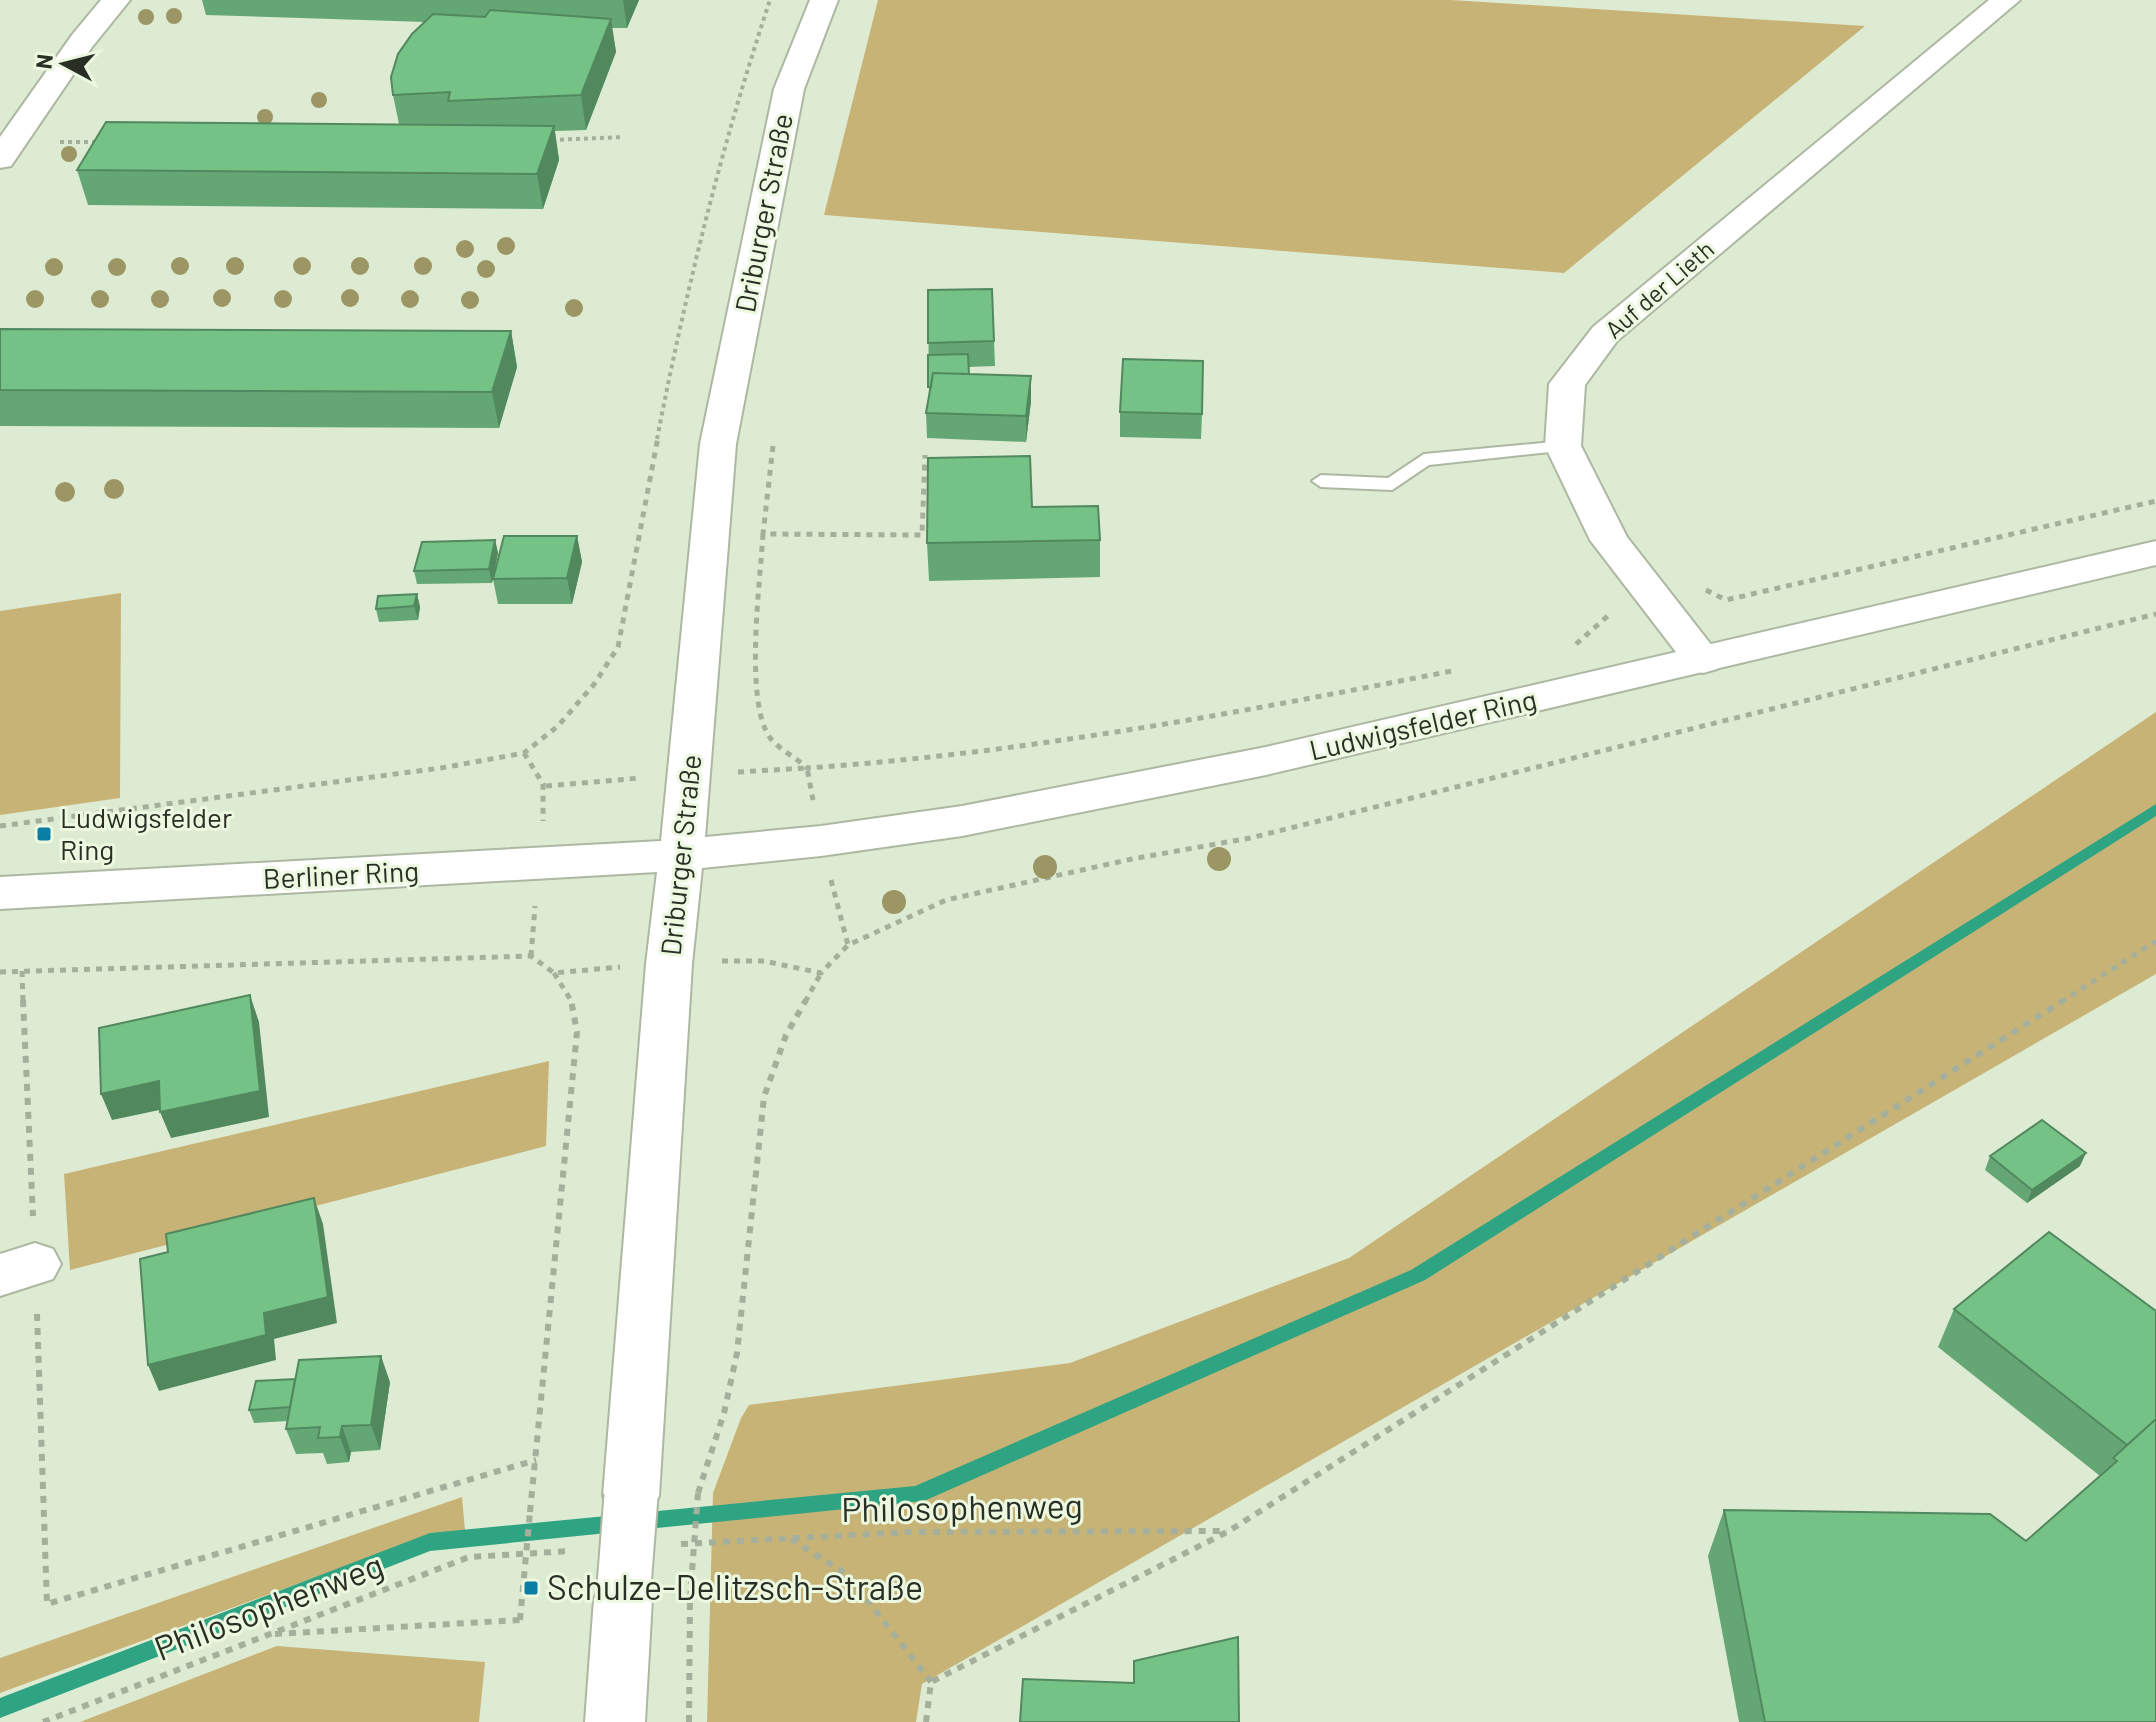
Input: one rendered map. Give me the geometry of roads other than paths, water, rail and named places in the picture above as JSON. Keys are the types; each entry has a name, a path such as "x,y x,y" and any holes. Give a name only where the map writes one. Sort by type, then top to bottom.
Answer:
{"main road":[{"path":"0,159 74,52 116,0"},
{"name":"Driburger Straße","path":"615,1722 669,964 718,444 789,89 824,0"},
{"name":"Auf der Lieth","path":"1703,660 1609,540 1563,446 1567,384 1605,334 2006,0"},
{"name":"Ludwigsfelder Ring","path":"681,855 821,841 977,818 1266,761 2156,553"},
{"name":"Berliner Ring","path":"0,893 681,855"}],"lane":[{"path":"1321,481 1392,484 1424,460 1563,446"}],"waterway":[{"path":"0,1708 430,1542 917,1495 1418,1275 2156,809"}],"place":[{"name":"Ludwigsfelder Ring","path":"44,834"},
{"name":"Schulze-Delitzsch-Straße","path":"531,1588"}]}
